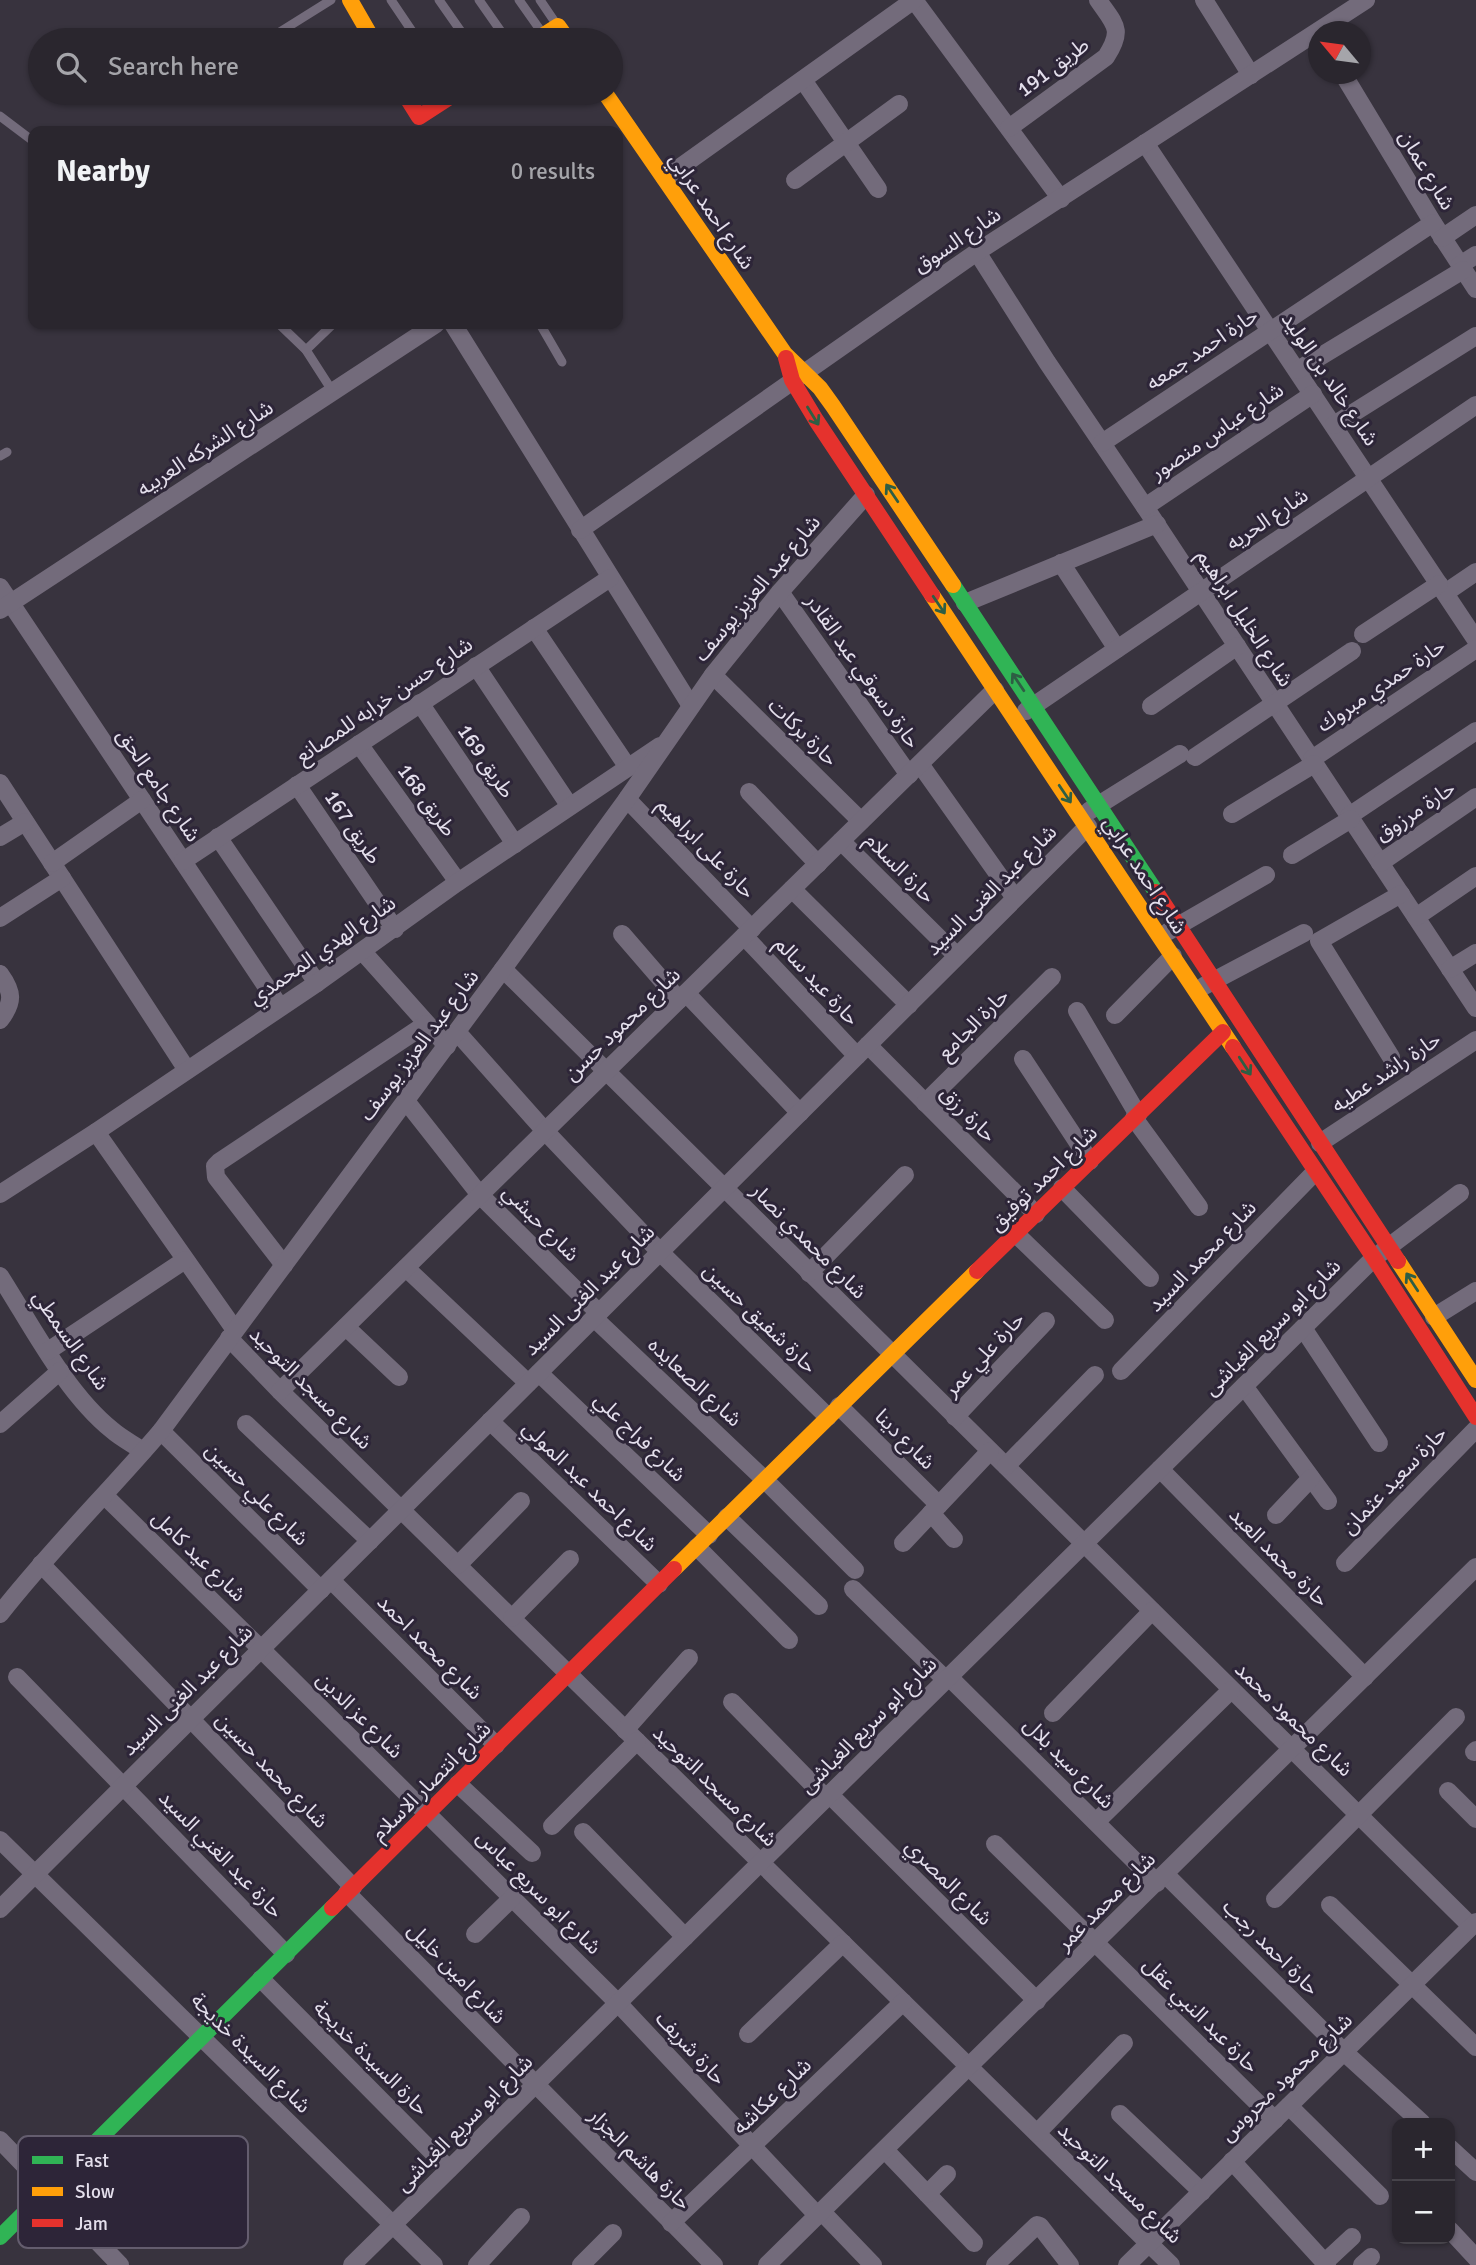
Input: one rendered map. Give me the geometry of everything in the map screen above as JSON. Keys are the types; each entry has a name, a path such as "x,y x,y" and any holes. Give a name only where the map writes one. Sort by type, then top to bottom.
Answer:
{"street":[{"path":"350,0 366,28"},
{"path":"665,178 914,0 1061,199"},
{"name":"طريق 191","path":"1009,128 1106,57 1116,41 1116,29 1098,0"},
{"path":"1205,0 1251,75"},
{"name":"شارع السوق","path":"1334,21 1366,0"},
{"name":"شارع السوق","path":"580,530 977,252 1308,38"},
{"path":"803,80 878,189"},
{"name":"شارع عمان","path":"1349,84 1437,231 1476,289"},
{"path":"795,180 899,104"},
{"path":"411,105 423,124 442,105"},
{"name":"شارع احمد عرابي","path":"613,105 785,354 799,376 816,420 1315,1172 1434,1317 1476,1380"},
{"name":"شارع خالد بن الوليد","path":"1145,143 1476,640"},
{"name":"حارة احمد جمعه","path":"1102,443 1271,331 1437,231 1476,215"},
{"name":"شارع الخليل ابراهيم","path":"977,252 1047,362 1476,1008"},
{"path":"1298,370 1476,256"},
{"name":"شارع الشركه العربيه","path":"5,606 428,329"},
{"path":"456,329 691,706"},
{"path":"1334,425 1476,336"},
{"name":"شارع احمد عرابي","path":"799,376 833,406 1034,706 1320,1143 1476,1416"},
{"name":"شارع عباس منصور","path":"1145,507 1313,394"},
{"name":"شارع الحريه","path":"1015,719 1476,405"},
{"name":"شارع عبد العزيز يوسف","path":"0,1615 41,1564 161,1431 503,970 627,799 712,675 780,592 866,495"},
{"path":"965,603 1157,524"},
{"path":"1061,564 1116,649"},
{"path":"1363,634 1442,588 1476,572"},
{"name":"شارع حسن خرابه للمصانع","path":"183,861 610,578"},
{"name":"شارع جامع الحق","path":"0,587 5,606 142,800 280,1007"},
{"name":"حارة دسوقي عبد القادر","path":"780,592 1016,898"},
{"path":"534,628 627,766"},
{"path":"1151,706 1237,646"},
{"name":"حارة حمدي مبروك","path":"1232,814 1313,762 1476,649"},
{"name":"شارع عبد الغنى السيد","path":"0,1909 1016,898 1099,805 1274,703 1352,652"},
{"path":"476,666 569,805"},
{"name":"حارة بركات","path":"712,675 861,821"},
{"name":"شارع محمود حسن","path":"280,1391 995,690"},
{"name":"طريق 169","path":"420,704 515,844"},
{"path":"1292,855 1476,731"},
{"name":"شارع الهدي المحمدي","path":"2,1187 96,1132 363,952 458,882 668,740"},
{"name":"طريق 168","path":"359,744 458,882"},
{"path":"0,783 187,1070"},
{"name":"طريق 167","path":"297,785 395,929"},
{"path":"750,792 818,864"},
{"name":"حارة مرزوق","path":"1380,863 1476,797"},
{"name":"حارة على ابراهيم","path":"627,799 748,933"},
{"path":"0,918 142,800"},
{"path":"0,837 25,822"},
{"path":"219,837 317,983"},
{"name":"حارة السلام","path":"841,841 957,956"},
{"path":"1160,936 1266,875"},
{"path":"1416,917 1476,876"},
{"path":"792,890 909,1005"},
{"path":"1391,1057 1319,941 1401,894"},
{"name":"حارة عيد سالم","path":"748,933 862,1051"},
{"path":"1195,990 1304,933"},
{"path":"622,934 800,1113"},
{"name":"حارة شفيق حسين","path":"363,952 426,1024 452,1039 545,1131 660,1252 834,1411"},
{"path":"1450,969 1476,953"},
{"path":"1115,1014 1173,956"},
{"name":"شارع محمدي نصار","path":"503,970 1084,1544"},
{"path":"0,974 10,996 8,1009 0,1020"},
{"name":"حارة الجامع","path":"925,1103 1052,977"},
{"path":"1077,1011 1136,1116 1199,1207"},
{"path":"284,1265 216,1177 215,1166 426,1024"},
{"name":"شارع احمد توفيق","path":"891,1354 1223,1032"},
{"name":"حارة راشد عطيه","path":"1320,1143 1476,1040"},
{"name":"حارة رزق","path":"862,1051 925,1103 1036,1214"},
{"path":"1023,1059 1090,1161"},
{"name":"شارع حبشي","path":"406,1101 480,1195 596,1315"},
{"name":"شارع مسجد التوحيد","path":"96,1132 185,1260 232,1334 280,1391 1171,2265"},
{"name":"شارع محمد السيد","path":"1121,1371 1315,1172"},
{"path":"809,1273 905,1175"},
{"path":"1062,1188 1150,1278"},
{"name":"شارع ابو سريع الغباشى","path":"352,2265 1303,1328 1382,1252 1460,1193"},
{"path":"1016,1234 1105,1320"},
{"path":"48,1351 185,1260"},
{"name":"شارع فراج علي","path":"406,1268 534,1378 703,1541 789,1640"},
{"name":"شارع السمطي","path":"0,1276 60,1371 84,1402 111,1430 143,1451"},
{"path":"1434,1317 1476,1291"},
{"name":"شارع الصعايده","path":"596,1315 855,1570"},
{"name":"حارة علي عمر","path":"955,1417 1046,1321"},
{"path":"346,1327 399,1377"},
{"path":"1303,1328 1380,1443"},
{"name":"شارع انتصار الاسلام","path":"103,2136 891,1354"},
{"path":"0,1424 60,1371"},
{"path":"1006,1466 1095,1375"},
{"path":"1244,1386 1328,1501"},
{"name":"شارع دينا","path":"834,1411 935,1509 954,1539"},
{"name":"شارع احمد عبد المولي","path":"490,1421 659,1584"},
{"path":"246,1424 370,1541"},
{"name":"حارة سعيد عثمان","path":"1345,1563 1476,1429"},
{"name":"شارع علي حسين","path":"161,1431 326,1585"},
{"path":"903,1543 990,1451"},
{"name":"حارة محمد العبد","path":"1160,1469 1365,1677"},
{"path":"1276,1515 1311,1478"},
{"name":"شارع عيد كامل","path":"105,1496 261,1649"},
{"path":"458,1565 521,1501"},
{"path":"727,1517 819,1606"},
{"name":"شارع محمود محمد","path":"1084,1544 1474,1924"},
{"path":"512,1618 570,1559"},
{"name":"شارع محمد حسين","path":"41,1564 191,1719 350,1890"},
{"name":"شارع محمد عمر","path":"768,2265 1476,1567"},
{"name":"شارع محمد احمد","path":"326,1585 496,1745"},
{"name":"شارع سيد بلال","path":"853,1589 1096,1822 1161,1879"},
{"path":"1053,1713 1152,1611"},
{"name":"شارع عز الدين","path":"261,1649 428,1814"},
{"path":"552,1826 631,1736 689,1658"},
{"name":"حارة عبد الغني السيد","path":"17,1676 286,1954"},
{"path":"1096,1822 1231,1690"},
{"name":"شارع المصري","path":"732,1702 1037,2001"},
{"path":"1275,1899 1456,1717"},
{"path":"458,1784 532,1853"},
{"path":"1448,1791 1476,1819"},
{"name":"شارع ابو سريع عباس","path":"428,1814 618,2003"},
{"path":"583,1832 685,1937"},
{"name":"شارع السيدة خديجة","path":"0,1840 433,2265"},
{"name":"حارة عبد النبي عقل","path":"995,1844 1275,2120"},
{"name":"حارة احمد رجب","path":"1161,1879 1417,2118"},
{"name":"شارع امين خليل","path":"350,1890 535,2085"},
{"path":"475,1934 512,1898"},
{"path":"1330,1905 1476,2047"},
{"name":"شارع محمود محروس","path":"1127,2265 1474,1924"},
{"path":"748,2034 843,1943"},
{"name":"حارة السيدة خديجة","path":"261,1979 449,2169"},
{"name":"شارع عكاشه","path":"671,2223 903,2002"},
{"name":"حارة شريف","path":"618,2003 752,2146 873,2265"},
{"path":"1037,2133 1124,2043"},
{"name":"حارة هاشم الجزار","path":"535,2085 713,2265"},
{"path":"1289,2106 1380,2196"},
{"path":"1120,2114 1202,2192"},
{"path":"0,2140 18,2159"},
{"path":"885,2150 974,2243"},
{"path":"1455,2153 1476,2172"},
{"path":"1232,2161 1326,2264 1352,2237"},
{"path":"927,2194 947,2174"},
{"path":"477,2265 521,2217"},
{"name":"شارع انتصار الاسلام","path":"0,2237 18,2219"},
{"path":"995,2265 1037,2225 1070,2265"},
{"path":"585,2264 613,2233"},
{"path":"1455,2235 1476,2258"},
{"path":"104,2248 120,2265"}],"lane":[{"path":"286,28 331,0"},
{"path":"391,0 410,28"},
{"path":"439,0 459,28"},
{"path":"479,0 499,28"},
{"path":"519,0 541,28"},
{"path":"540,0 545,28"},
{"path":"0,116 28,137"},
{"path":"284,329 306,350 333,391"},
{"path":"306,350 328,329"},
{"path":"543,329 562,362"}],"traffic: fast":[{"path":"953,585 1156,892"},
{"path":"102,2136 332,1908"},
{"path":"0,2237 18,2219"}],"traffic: slow":[{"path":"350,0 366,28"},
{"path":"555,28 559,28"},
{"path":"613,105 785,354 820,388 833,406 953,585"},
{"path":"932,595 1233,1047"},
{"path":"1398,1261 1476,1380"},
{"path":"674,1569 977,1271"}],"traffic: jam":[{"path":"412,105 419,117 438,105"},
{"path":"786,358 792,380 816,420 932,595"},
{"path":"1156,892 1398,1261"},
{"path":"977,1271 1223,1032"},
{"path":"1233,1047 1476,1417"},
{"path":"332,1908 674,1569"}]}
